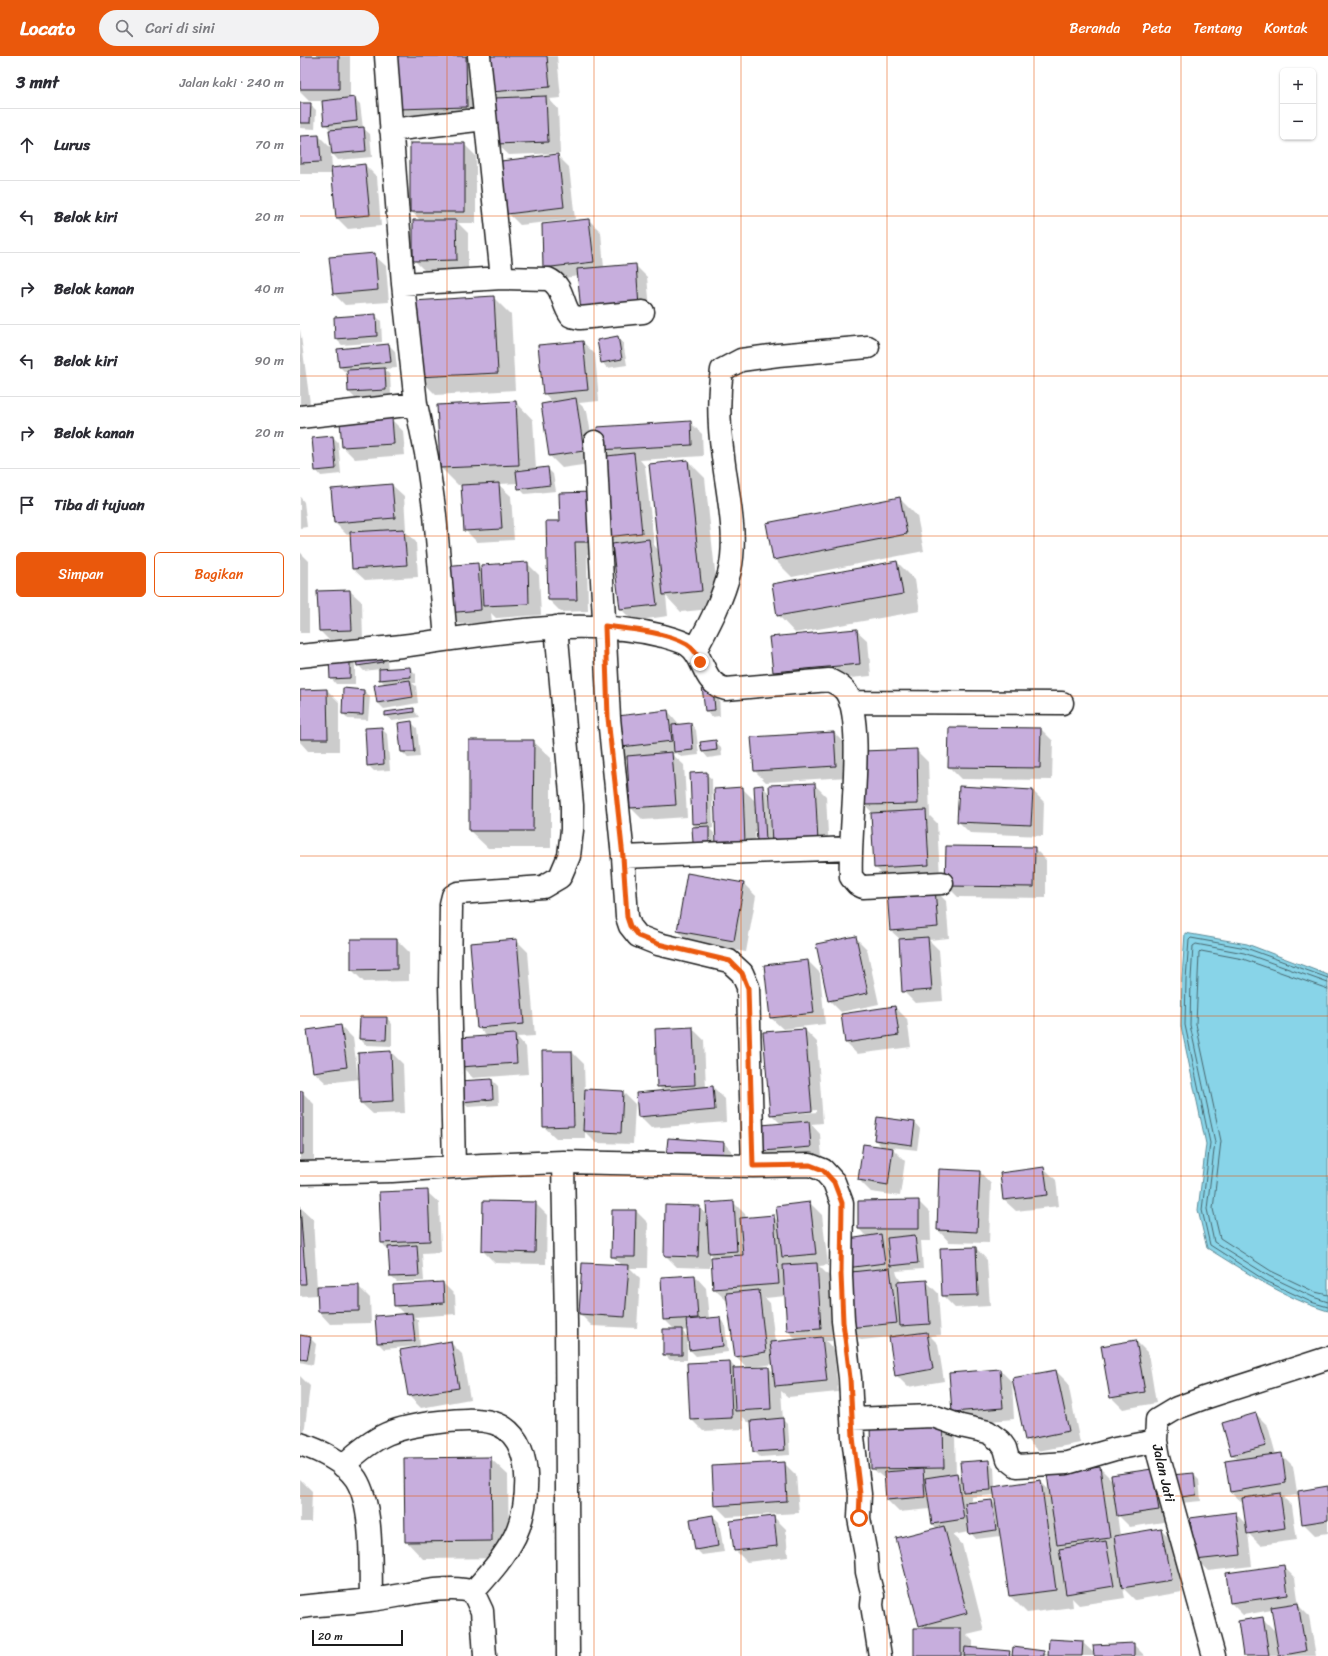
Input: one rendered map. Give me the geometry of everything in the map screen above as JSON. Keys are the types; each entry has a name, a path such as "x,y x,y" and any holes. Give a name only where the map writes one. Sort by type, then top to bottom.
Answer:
{"street":[{"path":"386,56 403,284 416,404 427,458 433,501 446,640"},
{"path":"479,56 502,278"},
{"path":"391,130 485,119"},
{"path":"403,284 502,278 548,279 560,287 567,311 571,316 580,318 643,312"},
{"path":"695,651 711,622 730,569 733,528 718,417 718,393 722,370 741,360 868,347"},
{"path":"300,417 416,404"},
{"path":"595,442 605,626 608,718 623,857 627,917 630,926 638,936 658,944 730,961 737,966 746,980 748,988 753,1166"},
{"path":"300,656 556,627 605,626 664,636 688,645 695,651 707,675 718,687 726,689 829,680 846,692 850,702 855,753 851,877 857,884 863,887 942,883"},
{"path":"454,1167 450,984 451,904 453,896 458,893 543,887 560,877 568,856 572,830 572,805 556,627"},
{"path":"850,702 1062,703"},
{"path":"623,857 851,848"},
{"path":"563,1162 566,1330 568,1656"},
{"path":"300,1173 343,1173 563,1162 753,1166 810,1165 823,1170 834,1182 842,1203 843,1314 860,1494 859,1518 866,1555 867,1572 873,1596 872,1605 880,1656"},
{"name":"Jalan Jati","path":"1214,1656 1156,1441 1157,1420 1177,1408 1237,1386 1328,1358"},
{"path":"852,1419 933,1416 961,1426 988,1432 1000,1441 1005,1448 1008,1459 1017,1466 1067,1463 1115,1449 1156,1441"},
{"path":"343,1466 360,1449 383,1434 411,1425 464,1420 495,1423 513,1434 523,1452 526,1481 524,1508 516,1535 502,1559 473,1592"},
{"path":"300,1444 313,1448 343,1466 356,1479 362,1493 368,1516 371,1600"},
{"path":"300,1607 371,1600 449,1589 465,1589 473,1592 482,1611 485,1656"}],"water":[{"path":"1185,933 1247,944 1328,975 1328,1311 1312,1306 1281,1292 1207,1248 1198,1210 1206,1144 1181,1026"}],"building":[{"path":"300,56 339,56 339,89 300,89"},
{"path":"397,56 466,56 467,107 399,109"},
{"path":"487,56 547,56 550,87 491,92"},
{"path":"546,96 548,142 496,144 494,98"},
{"path":"355,97 357,121 324,125 322,101"},
{"path":"300,103 311,103 310,123 300,123"},
{"path":"364,127 366,151 332,154 329,130"},
{"path":"319,135 321,162 300,163 300,136"},
{"path":"410,143 465,143 465,212 410,212"},
{"path":"558,154 564,207 507,214 501,161"},
{"path":"365,164 370,215 336,218 331,168"},
{"path":"589,219 594,262 543,268 542,224"},
{"path":"413,220 456,220 457,260 413,261"},
{"path":"375,253 378,290 333,294 329,257"},
{"path":"636,264 639,307 581,312 577,269"},
{"path":"494,296 498,373 417,377 413,301"},
{"path":"376,314 377,336 335,339 334,317"},
{"path":"618,336 622,359 601,363 597,340"},
{"path":"583,341 588,390 543,394 538,345"},
{"path":"389,344 391,362 339,367 337,349"},
{"path":"385,368 386,390 348,392 347,370"},
{"path":"576,398 584,451 549,456 541,404"},
{"path":"516,401 519,465 440,468 437,405"},
{"path":"392,418 394,444 342,447 340,422"},
{"path":"691,421 692,445 598,450 597,427"},
{"path":"333,436 336,469 315,471 312,438"},
{"path":"634,453 642,533 607,537 598,457"},
{"path":"688,460 702,591 663,595 649,464"},
{"path":"548,467 550,485 518,489 516,471"},
{"path":"499,483 502,529 464,531 461,485"},
{"path":"392,484 395,518 334,523 331,489"},
{"path":"592,492 593,542 575,542 577,600 548,600 546,521 560,521 559,493"},
{"path":"900,497 907,534 773,560 766,523"},
{"path":"404,529 407,565 352,569 350,532"},
{"path":"649,539 657,605 620,609 612,544"},
{"path":"897,561 903,594 777,616 772,584"},
{"path":"528,562 529,604 483,606 481,565"},
{"path":"478,563 481,610 446,613 443,566"},
{"path":"350,590 352,630 319,631 317,591"},
{"path":"857,629 860,664 773,672 769,637"},
{"path":"382,655 383,662 357,666 356,658"},
{"path":"329,658 350,658 350,678 330,679"},
{"path":"410,667 411,677 379,680 379,669"},
{"path":"410,680 413,697 377,703 374,685"},
{"path":"713,686 715,710 705,711 702,687"},
{"path":"343,688 364,690 363,715 342,714"},
{"path":"327,689 328,739 300,739 300,690"},
{"path":"414,708 414,712 385,716 385,712"},
{"path":"668,710 672,741 613,748 609,717"},
{"path":"412,721 415,752 401,752 398,723"},
{"path":"691,723 693,750 674,752 672,725"},
{"path":"382,727 384,764 367,766 365,728"},
{"path":"949,727 1041,728 1040,768 948,767"},
{"path":"834,732 836,766 754,771 751,737"},
{"path":"469,740 534,740 533,831 469,831"},
{"path":"716,740 717,750 702,752 700,742"},
{"path":"917,749 918,804 863,805 862,751"},
{"path":"672,752 676,805 630,808 627,756"},
{"path":"707,772 708,823 692,824 690,773"},
{"path":"815,783 818,842 772,844 769,785"},
{"path":"763,785 766,841 757,842 754,786"},
{"path":"959,786 1033,790 1031,825 957,822"},
{"path":"743,787 745,844 716,845 714,789"},
{"path":"926,810 929,865 874,868 871,813"},
{"path":"709,826 709,842 693,843 692,827"},
{"path":"946,846 1035,847 1034,887 945,886"},
{"path":"687,873 744,883 734,941 677,931"},
{"path":"935,888 938,927 890,931 887,892"},
{"path":"856,936 868,993 828,1001 816,944"},
{"path":"928,937 932,990 902,992 899,939"},
{"path":"351,939 397,939 397,969 351,970"},
{"path":"517,939 524,1024 477,1028 470,943"},
{"path":"808,960 814,1013 770,1018 764,965"},
{"path":"895,1006 899,1035 845,1043 841,1014"},
{"path":"360,1017 387,1017 386,1040 359,1039"},
{"path":"341,1025 347,1067 313,1072 307,1030"},
{"path":"693,1027 695,1085 657,1087 655,1029"},
{"path":"805,1029 812,1111 770,1115 763,1032"},
{"path":"515,1034 517,1063 460,1067 458,1038"},
{"path":"391,1051 393,1101 360,1103 358,1053"},
{"path":"542,1051 572,1051 574,1126 543,1127"},
{"path":"492,1079 493,1099 461,1102 459,1081"},
{"path":"713,1086 715,1110 638,1117 636,1093"},
{"path":"585,1089 623,1091 621,1133 583,1131"},
{"path":"300,1091 303,1091 303,1154 300,1154"},
{"path":"877,1117 915,1122 912,1145 874,1140"},
{"path":"809,1121 811,1147 763,1151 761,1125"},
{"path":"668,1138 724,1142 723,1161 666,1157"},
{"path":"863,1144 893,1148 888,1185 858,1180"},
{"path":"1044,1167 1048,1195 1003,1200 1000,1173"},
{"path":"939,1169 980,1171 977,1232 937,1230"},
{"path":"428,1190 430,1241 381,1243 379,1192"},
{"path":"919,1200 919,1229 858,1229 858,1201"},
{"path":"483,1201 536,1202 535,1253 482,1251"},
{"path":"734,1201 737,1251 709,1253 706,1203"},
{"path":"810,1202 816,1254 782,1257 776,1206"},
{"path":"665,1205 700,1206 698,1257 664,1256"},
{"path":"300,1206 306,1284 300,1284"},
{"path":"612,1210 636,1210 635,1257 611,1257"},
{"path":"774,1215 779,1284 713,1289 711,1257 743,1255 740,1218"},
{"path":"881,1234 885,1263 846,1268 842,1240"},
{"path":"915,1235 918,1263 890,1266 887,1238"},
{"path":"417,1245 419,1276 390,1277 388,1247"},
{"path":"976,1247 978,1295 942,1296 940,1248"},
{"path":"582,1263 629,1265 625,1317 579,1314"},
{"path":"817,1263 821,1329 787,1331 783,1265"},
{"path":"890,1268 897,1323 848,1328 841,1273"},
{"path":"695,1275 698,1318 663,1320 661,1277"},
{"path":"927,1280 930,1324 900,1326 897,1282"},
{"path":"443,1282 444,1303 394,1306 393,1285"},
{"path":"359,1285 359,1311 318,1312 317,1286"},
{"path":"759,1290 766,1352 735,1357 726,1293"},
{"path":"412,1313 415,1341 377,1343 375,1316"},
{"path":"720,1317 723,1346 689,1350 686,1320"},
{"path":"663,1329 682,1329 682,1355 663,1355"},
{"path":"927,1332 933,1369 895,1376 889,1337"},
{"path":"300,1335 311,1337 307,1360 300,1359"},
{"path":"822,1337 827,1381 775,1386 770,1342"},
{"path":"1136,1340 1145,1392 1110,1398 1101,1346"},
{"path":"451,1341 459,1388 408,1396 400,1350"},
{"path":"730,1361 732,1418 690,1420 687,1363"},
{"path":"769,1367 771,1409 735,1411 733,1368"},
{"path":"1000,1369 1003,1408 952,1412 949,1373"},
{"path":"1056,1370 1069,1431 1025,1440 1012,1378"},
{"path":"1256,1413 1266,1446 1231,1455 1222,1423"},
{"path":"783,1418 785,1450 753,1452 751,1421"},
{"path":"943,1424 944,1468 871,1469 870,1425"},
{"path":"1282,1453 1286,1483 1230,1492 1225,1461"},
{"path":"491,1457 492,1541 405,1542 404,1458"},
{"path":"989,1460 991,1490 963,1492 960,1462"},
{"path":"785,1462 787,1501 714,1506 712,1466"},
{"path":"1100,1467 1110,1538 1057,1545 1047,1474"},
{"path":"923,1469 925,1497 886,1500 884,1472"},
{"path":"1152,1469 1159,1510 1117,1516 1111,1475"},
{"path":"957,1473 964,1519 932,1524 925,1478"},
{"path":"1194,1473 1196,1495 1173,1498 1171,1475"},
{"path":"1041,1480 1056,1590 1009,1596 993,1487"},
{"path":"1328,1486 1328,1520 1302,1524 1298,1491"},
{"path":"1280,1493 1285,1528 1247,1534 1242,1498"},
{"path":"992,1500 996,1530 969,1534 965,1503"},
{"path":"1236,1512 1241,1555 1195,1560 1190,1518"},
{"path":"713,1515 718,1546 695,1550 690,1519"},
{"path":"774,1516 777,1546 734,1551 730,1521"},
{"path":"944,1526 967,1613 919,1626 896,1538"},
{"path":"1161,1528 1171,1580 1122,1588 1114,1536"},
{"path":"1106,1541 1114,1586 1066,1594 1059,1549"},
{"path":"1284,1565 1288,1595 1230,1603 1226,1573"},
{"path":"1298,1603 1306,1651 1279,1656 1271,1607"},
{"path":"1263,1617 1269,1656 1243,1656 1238,1621"},
{"path":"914,1628 961,1628 961,1656 914,1656"},
{"path":"1049,1639 1083,1641 1082,1656 1048,1656"},
{"path":"1134,1643 1134,1656 1094,1656 1093,1645"},
{"path":"965,1647 1010,1651 1009,1656 964,1656"},
{"path":"1013,1647 1044,1651 1044,1656 1012,1656"}],"route":[{"path":"700,662 695,651 688,645 664,636 605,626 608,718 623,857 627,917 630,926 638,936 658,944 730,961 737,966 746,980 748,988 753,1166 810,1165 823,1170 834,1182 842,1203 841,1274 843,1322 850,1378 856,1469 860,1494 859,1518"}]}
